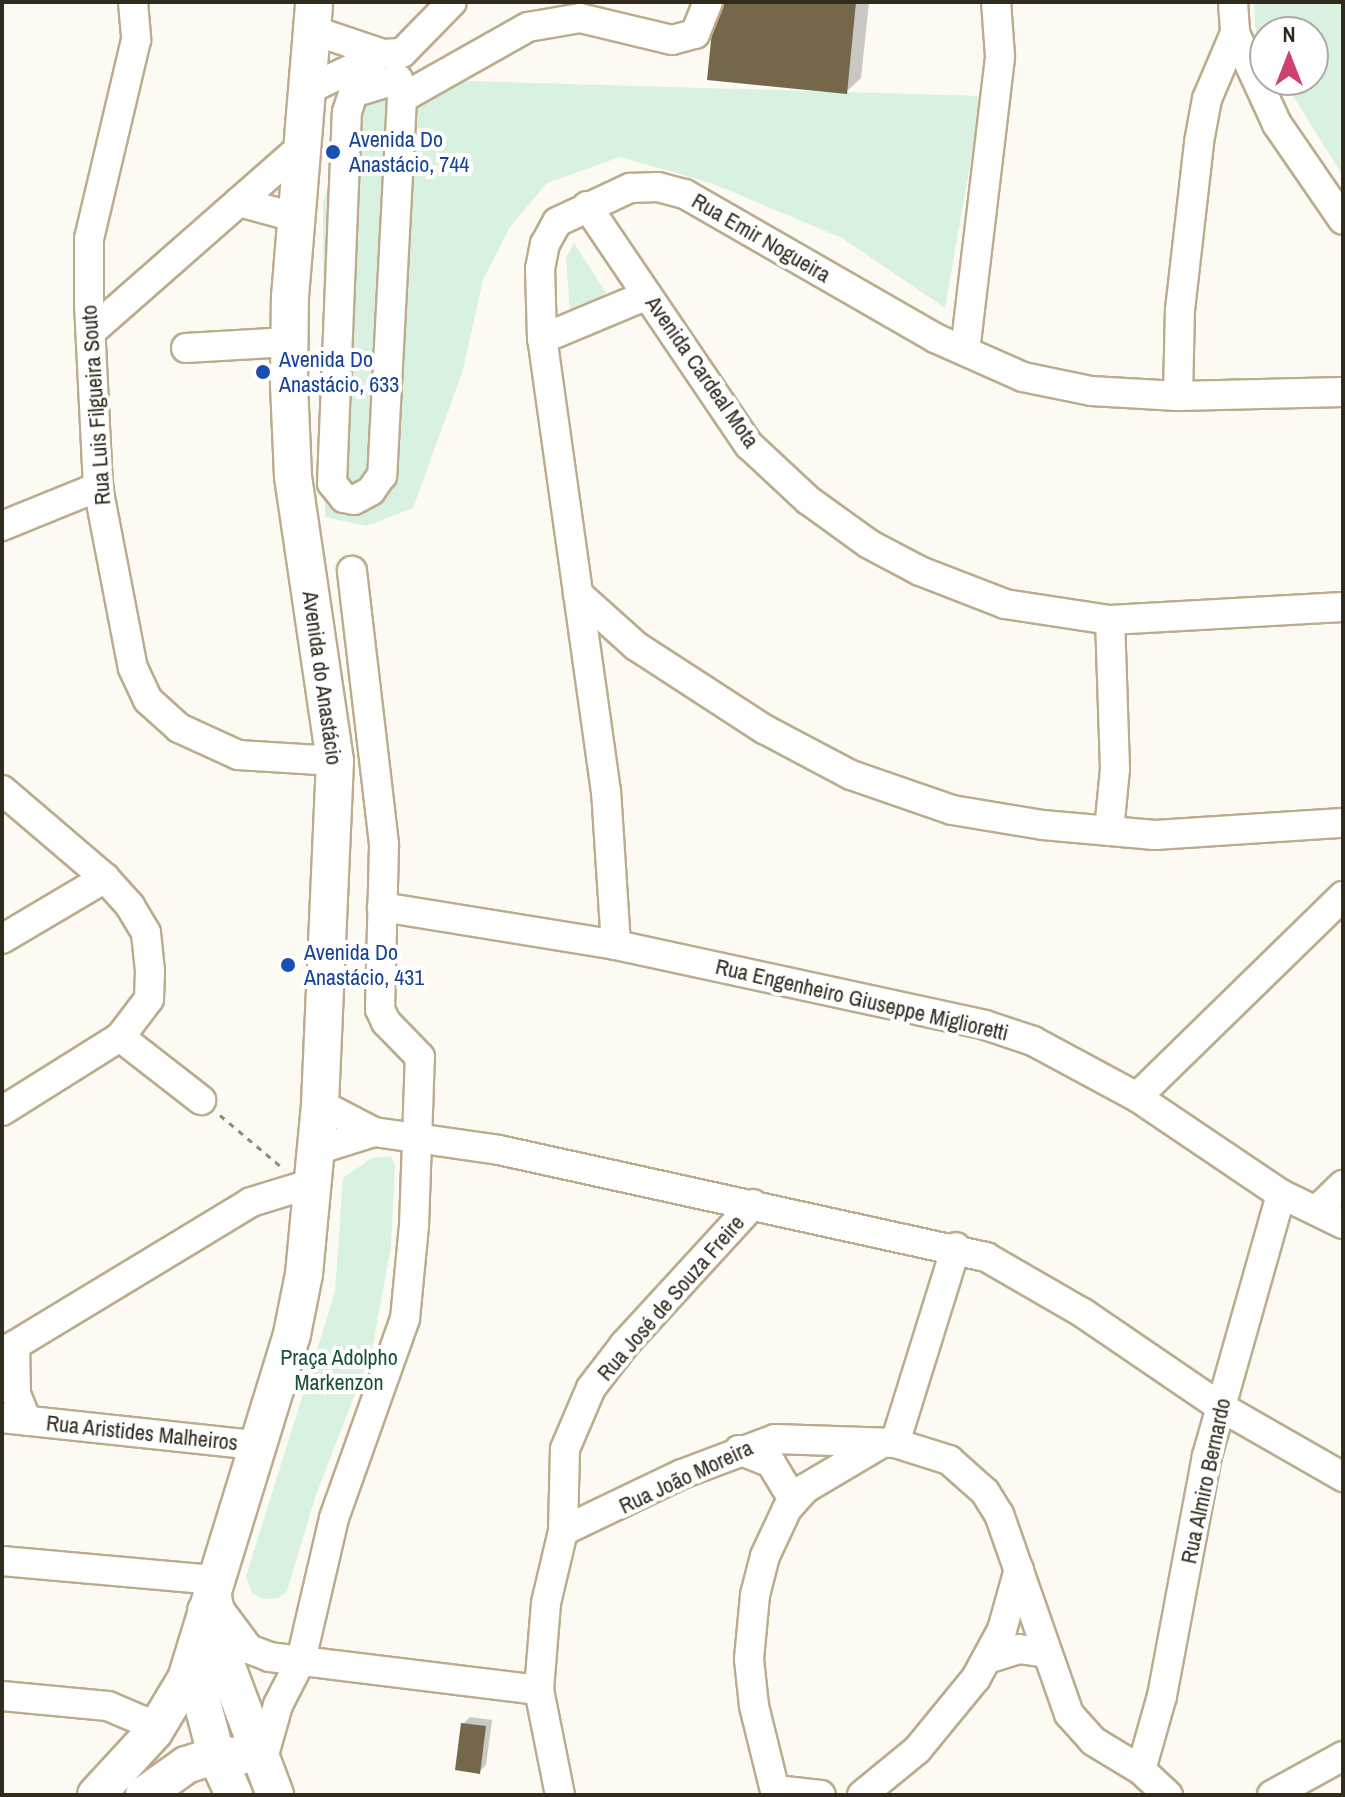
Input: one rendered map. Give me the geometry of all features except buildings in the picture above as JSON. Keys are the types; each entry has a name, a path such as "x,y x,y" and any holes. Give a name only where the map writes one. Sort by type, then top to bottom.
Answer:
{"main road":[{"name":"Avenida do Anastácio","path":"96,1795 154,1732 186,1679 209,1593 299,1307 309,1227 309,1172 320,1104 335,761 293,476 289,342 306,143 320,84 319,23"},
{"path":"209,1593 275,1795"},
{"path":"198,1642 199,1690 225,1774"},
{"path":"141,1795 173,1742 186,1679"},
{"path":"141,1795 186,1765 225,1774 262,1762"}],"street":[{"name":"Rua Luis Filgueira Souto","path":"133,2 136,40 89,239 98,487 121,619 133,668 148,700 179,728 238,755 335,761"},
{"path":"452,2 396,71 382,475 371,491 354,500 344,498 332,483 347,112 353,93 396,71 528,27 580,18 672,40 695,34 708,2"},
{"path":"965,351 1000,56 996,2"},
{"path":"1233,2 1235,33 1277,124 1343,220"},
{"path":"319,23 396,71"},
{"path":"1178,396 1180,310 1195,167 1207,99 1235,33"},
{"path":"320,84 396,71"},
{"path":"93,330 306,143"},
{"name":"Rua Emir Nogueira","path":"616,945 606,792 542,339 545,244 557,222 630,188 658,187 685,194 965,351 1023,377 1091,391 1178,396 1343,392"},
{"path":"239,202 298,218"},
{"name":"Avenida Cardeal Mota","path":"587,206 749,445 808,500 869,544 920,571 1005,604 1110,620 1343,607"},
{"path":"542,339 647,295"},
{"path":"186,348 289,342"},
{"path":"2,526 98,487"},
{"name":"Avenida do Anastácio","path":"262,1762 278,1705 301,1660 334,1518 405,1319 419,1136 420,1057 386,1022 380,1009 380,786 352,571"},
{"path":"578,594 636,646 710,695 851,775 967,813 1155,835 1343,823"},
{"path":"1109,831 1115,769 1110,620"},
{"path":"2,790 105,878 146,933 150,971 149,999 120,1037 2,1111"},
{"path":"2,939 105,878"},
{"path":"1137,1097 1343,896"},
{"name":"Rua Engenheiro Giuseppe Miglioretti","path":"382,907 616,945 985,1025 1033,1041 1137,1097 1281,1194 1318,1209 1343,1224"},
{"path":"120,1037 201,1100"},
{"path":"320,1104 374,1132 419,1136 956,1247 1020,1273 1221,1407 1343,1477"},
{"path":"9,1349 374,1132"},
{"path":"1318,1209 1343,1185"},
{"name":"Rua Almiro Bernardo","path":"1141,1770 1159,1708 1221,1407 1281,1194"},
{"path":"257,1200 285,1210 309,1227"},
{"name":"Rua José de Souza Freire","path":"563,1531 565,1449 591,1388 636,1331 753,1204"},
{"path":"821,1795 776,1792 754,1706 751,1634 765,1556 794,1501 830,1470 886,1444 956,1247"},
{"name":"Rua Aristides Malheiros","path":"9,1349 16,1394 15,1419 256,1445"},
{"name":"Rua João Moreira","path":"563,1531 739,1450 775,1439 886,1444 949,1460 985,1492 1019,1569 1061,1697 1079,1728 1141,1770 1168,1795"},
{"path":"739,1450 771,1463 794,1501"},
{"path":"560,1795 539,1690 546,1603 563,1531"},
{"path":"2,1561 209,1593 249,1649 445,1683 539,1690"},
{"path":"862,1795 917,1750 990,1658 1019,1569"},
{"path":"990,1658 1019,1649 1047,1653"},
{"path":"2,1696 108,1706 133,1715 154,1732"},
{"path":"1272,1795 1343,1756"},
{"path":"173,1795 194,1779 225,1774"}],"path":[{"path":"201,1100 309,1172"}],"green space":[{"path":"1254,2 1343,2 1343,176 1293,96 1329,96 1329,16 1255,16"},
{"path":"363,78 982,96 945,308 842,238 711,183 620,157 547,183 510,227 483,280 463,370 413,508 366,526 325,517 323,203"},
{"path":"574,243 610,299 570,312 566,258"},
{"name":"Praça Adolpho Markenzon","path":"391,1156 395,1165 391,1246 372,1350 316,1495 287,1591 278,1598 263,1599 252,1593 246,1576 335,1292 343,1178 372,1158"}],"place":[{"name":"Avenida Do Anastácio, 744","path":"333,152"},
{"name":"Avenida Do Anastácio, 633","path":"263,372"},
{"name":"Avenida Do Anastácio, 431","path":"288,965"}]}
